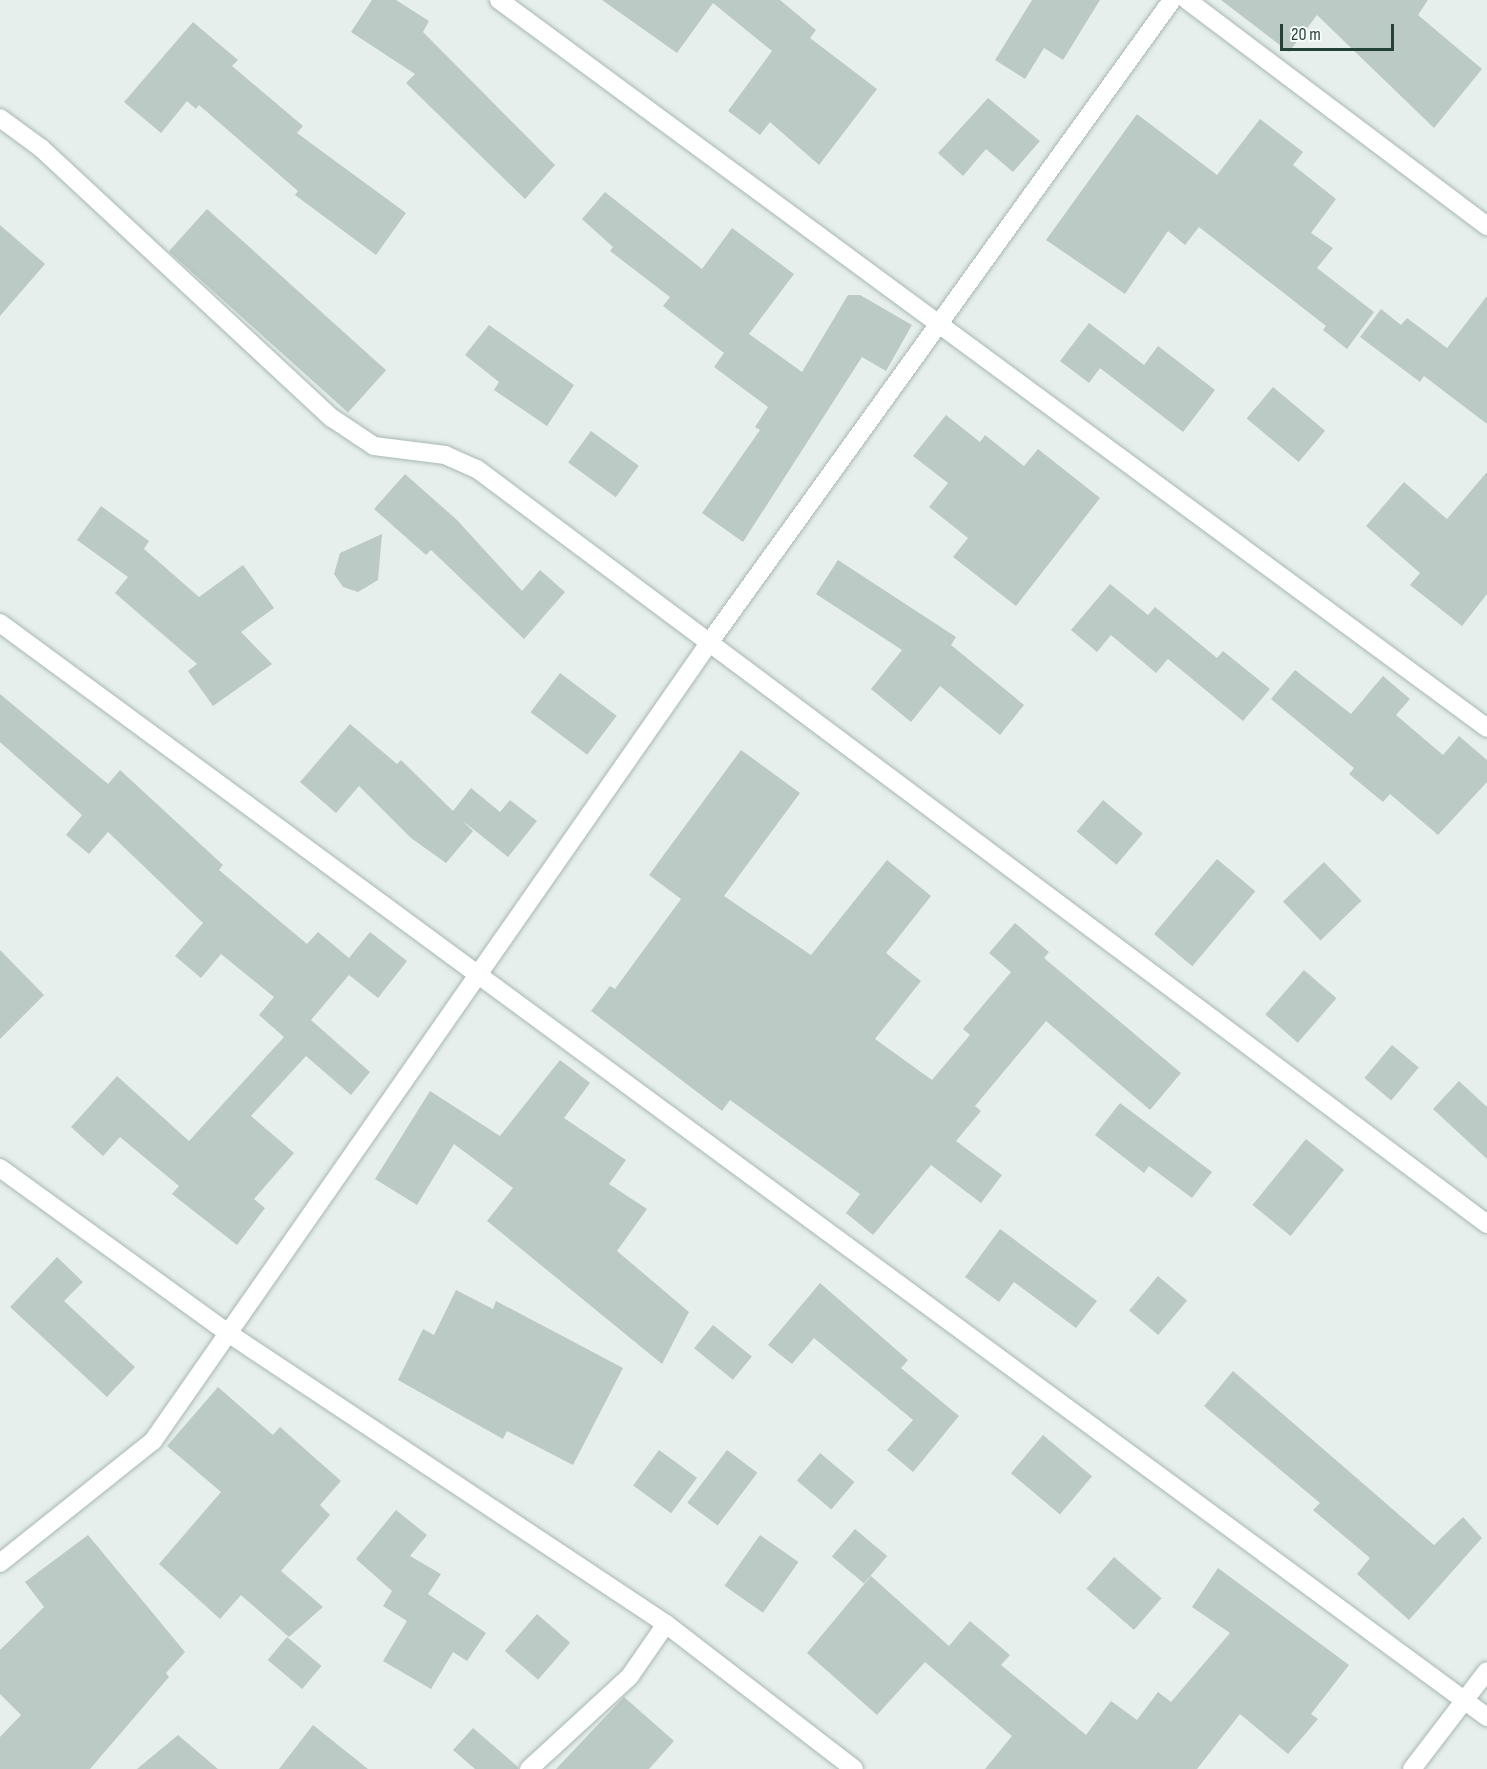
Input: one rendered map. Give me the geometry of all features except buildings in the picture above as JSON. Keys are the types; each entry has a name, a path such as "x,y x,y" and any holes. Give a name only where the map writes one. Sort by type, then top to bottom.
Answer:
{"street":[{"path":"499,0 1487,728"},
{"path":"0,1563 153,1441 480,976 709,643 1172,0"},
{"path":"1186,0 1487,226"},
{"path":"0,118 41,148 332,418 374,446 445,455 477,469 1487,1224"},
{"path":"0,623 1487,1717"},
{"path":"0,1168 228,1333 666,1624 854,1769"},
{"path":"529,1769 630,1676 666,1624"},
{"path":"1412,1769 1466,1702 1487,1671"}]}
